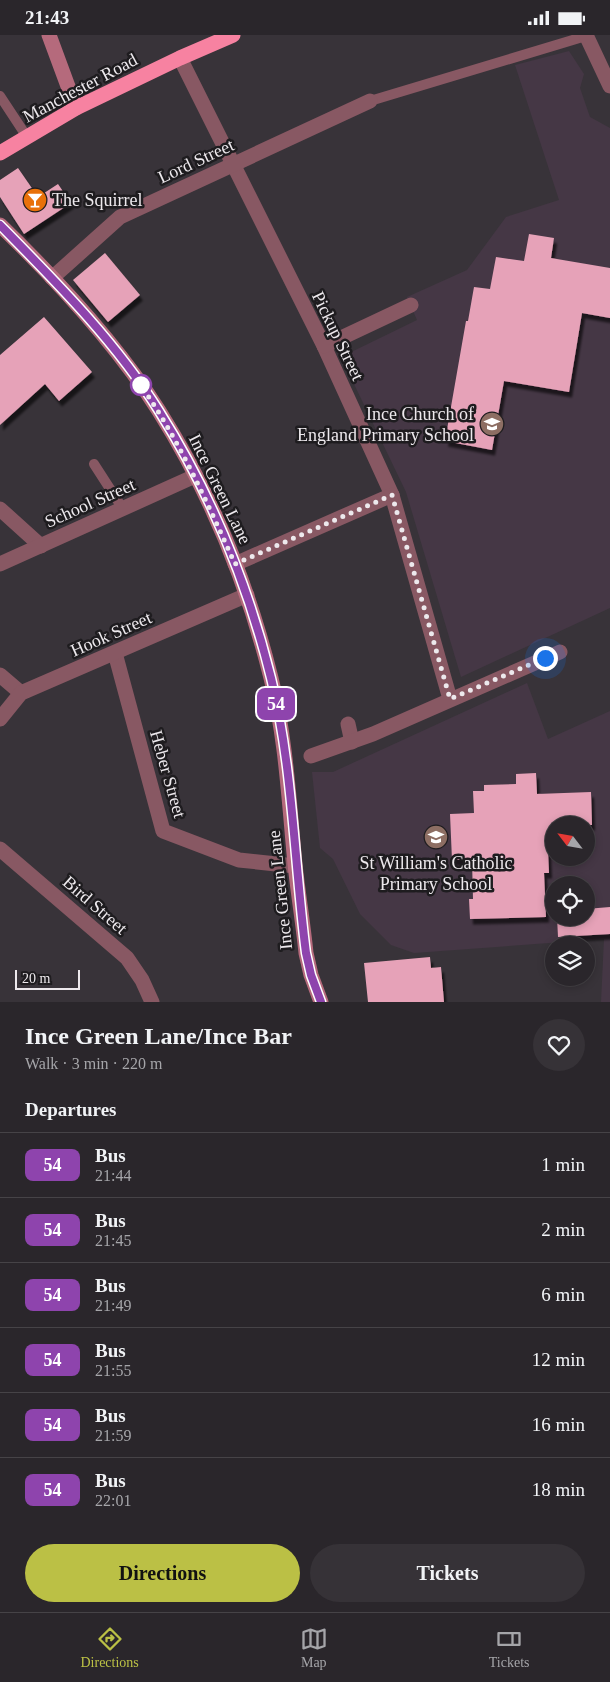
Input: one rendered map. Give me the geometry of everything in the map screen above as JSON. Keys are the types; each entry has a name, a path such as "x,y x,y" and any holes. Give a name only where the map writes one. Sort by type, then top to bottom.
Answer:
{"highway":[{"name":"Manchester Road","path":"0,153 76,109 180,58 233,35"}],"street":[{"path":"49,35 76,109"},
{"path":"586,36 610,86"},
{"name":"Pickup Street","path":"180,58 324,346 392,495 450,699"},
{"name":"Lord Street","path":"52,278 120,217 370,101"},
{"name":"Ince Green Lane","path":"0,225 52,278 132,372 159,411 195,476 235,564 247,595 271,679 287,765 306,953 311,975 321,1002"},
{"path":"324,346 411,305"},
{"name":"School Street","path":"0,564 195,476"},
{"path":"235,564 392,495"},
{"path":"0,509 40,546"},
{"name":"Hook Street","path":"0,719 21,693 247,595"},
{"path":"311,756 352,742 560,652"},
{"name":"Heber Street","path":"115,653 163,831 238,860 296,866"},
{"path":"0,675 21,693"},
{"path":"348,724 352,742"},
{"name":"Bird Street","path":"0,849 127,957 142,980 152,1002"}],"lane":[{"path":"370,101 586,36"},
{"path":"0,96 27,137"},
{"path":"94,464 123,509"}],"shaded area":[{"name":"Ince Church of England Primary School","path":"569,51 584,74 580,88 590,117 610,128 610,608 461,677 406,492 341,357 417,320 407,297 467,270 506,217 559,200 515,65"},
{"name":"St William's Catholic Primary School","path":"527,683 548,739 610,711 610,1002 601,1002 604,939 595,940 595,936 545,936 545,943 414,953 391,945 360,914 333,859 320,848 312,772 333,772"}],"building":[{"name":"The Squirrel","path":"18,168 38,197 58,184 71,203 24,234 0,197 0,180"},
{"path":"529,234 554,238 551,258 610,268 610,318 582,313 569,392 504,381 492,450 445,441 466,321 468,321 474,287 490,289 496,257 524,261"},
{"path":"105,253 140,295 108,322 73,280"},
{"path":"44,317 92,372 59,401 45,384 0,425 0,355"},
{"path":"536,773 537,794 591,792 592,816 545,816 545,866 549,866 549,873 544,873 545,917 470,919 469,899 473,899 472,860 452,860 450,814 474,813 473,791 484,791 484,785 516,784 516,774"},
{"path":"610,907 610,934 558,936 557,926 595,926 595,908"},
{"path":"430,957 431,968 441,967 444,1002 368,1002 364,963"}],"bus line":[{"name":"54","path":"0,225 88,318 126,365 159,411 195,476 235,564 247,595 271,679 287,765 306,953 311,975 321,1002"}],"place":[{"name":"The Squirrel","path":"35,200"},
{"name":"Ince Church of England Primary School","path":"492,424"},
{"name":"St William's Catholic Primary School","path":"436,837"}],"route":[{"path":"141,385 137,380 159,411 195,476 235,564 392,495 450,699 545,658"}]}
